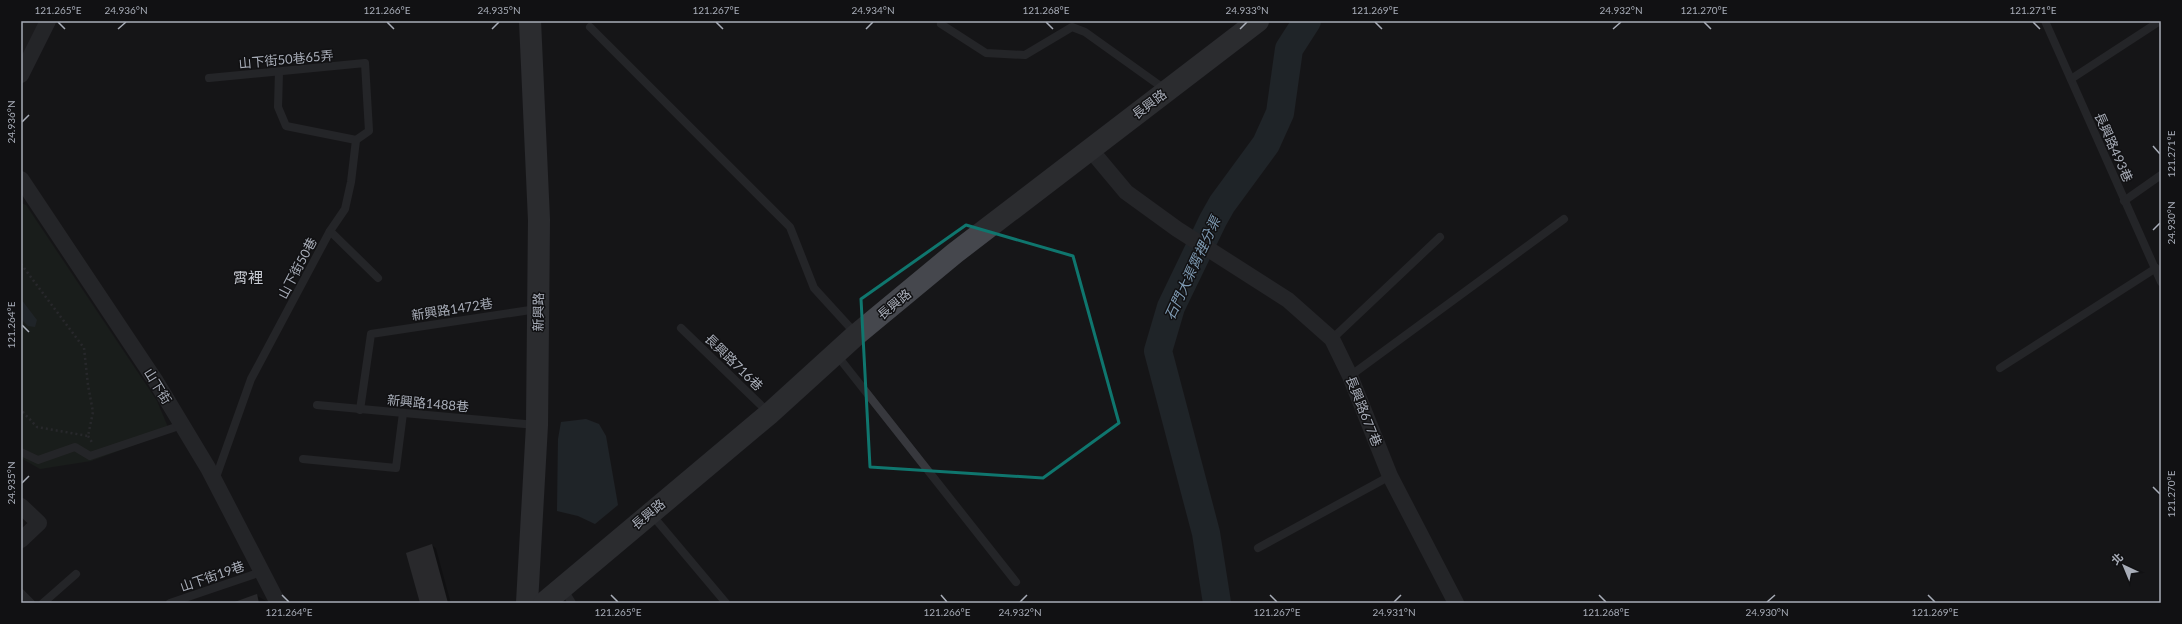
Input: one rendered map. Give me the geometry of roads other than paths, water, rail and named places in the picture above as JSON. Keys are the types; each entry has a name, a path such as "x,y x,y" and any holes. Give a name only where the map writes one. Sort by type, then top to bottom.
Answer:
{"main road":[{"name":"新興路","path":"527,603 537,425 538,308 538,212 530,21"},
{"name":"長興路","path":"544,603 567,595 650,513 769,414 856,335 955,253 1258,21"}],"street":[{"path":"21,75 48,21"},
{"name":"長興路677巷","path":"1090,149 1126,192 1177,229 1288,300 1332,339 1350,376 1390,476 1456,603"},
{"name":"山下街","path":"21,179 155,380 215,481 278,603"},
{"path":"21,506 39,523 21,540"}],"lane":[{"name":"長興路493巷","path":"2045,21 2161,282"},
{"path":"2071,79 2160,21"},
{"path":"940,24 986,53 1024,55 1072,27 1085,32 1167,91"},
{"path":"590,27 790,227 814,288 856,335"},
{"name":"山下街50巷65弄","path":"209,78 365,63 369,131 356,140"},
{"path":"279,72 278,107 286,126 356,140"},
{"name":"山下街50巷","path":"215,481 251,379 330,230 345,209 351,182 356,140"},
{"path":"2124,201 2161,176"},
{"path":"1350,376 1564,219"},
{"path":"330,230 378,278"},
{"path":"1332,339 1440,237"},
{"path":"2000,368 2156,268"},
{"name":"新興路1472巷","path":"360,410 371,334 538,308"},
{"name":"長興路716巷","path":"682,328 769,414"},
{"path":"836,353 1016,582"},
{"name":"新興路1488巷","path":"317,405 537,425"},
{"path":"303,459 396,468 403,413"},
{"path":"21,452 38,460 75,447 90,456 182,425"},
{"path":"1258,548 1390,476"},
{"path":"650,513 726,603"},
{"name":"山下街19巷","path":"170,603 262,572"},
{"path":"43,603 76,574"},
{"path":"21,593 31,603"}],"waterway":[{"name":"石門大渠霄裡分渠","path":"1217,603 1206,533 1158,351 1171,307 1213,220 1222,204 1266,144 1280,113 1289,49 1307,21"}],"district":[{"name":"霄裡","path":"248,277"}]}
